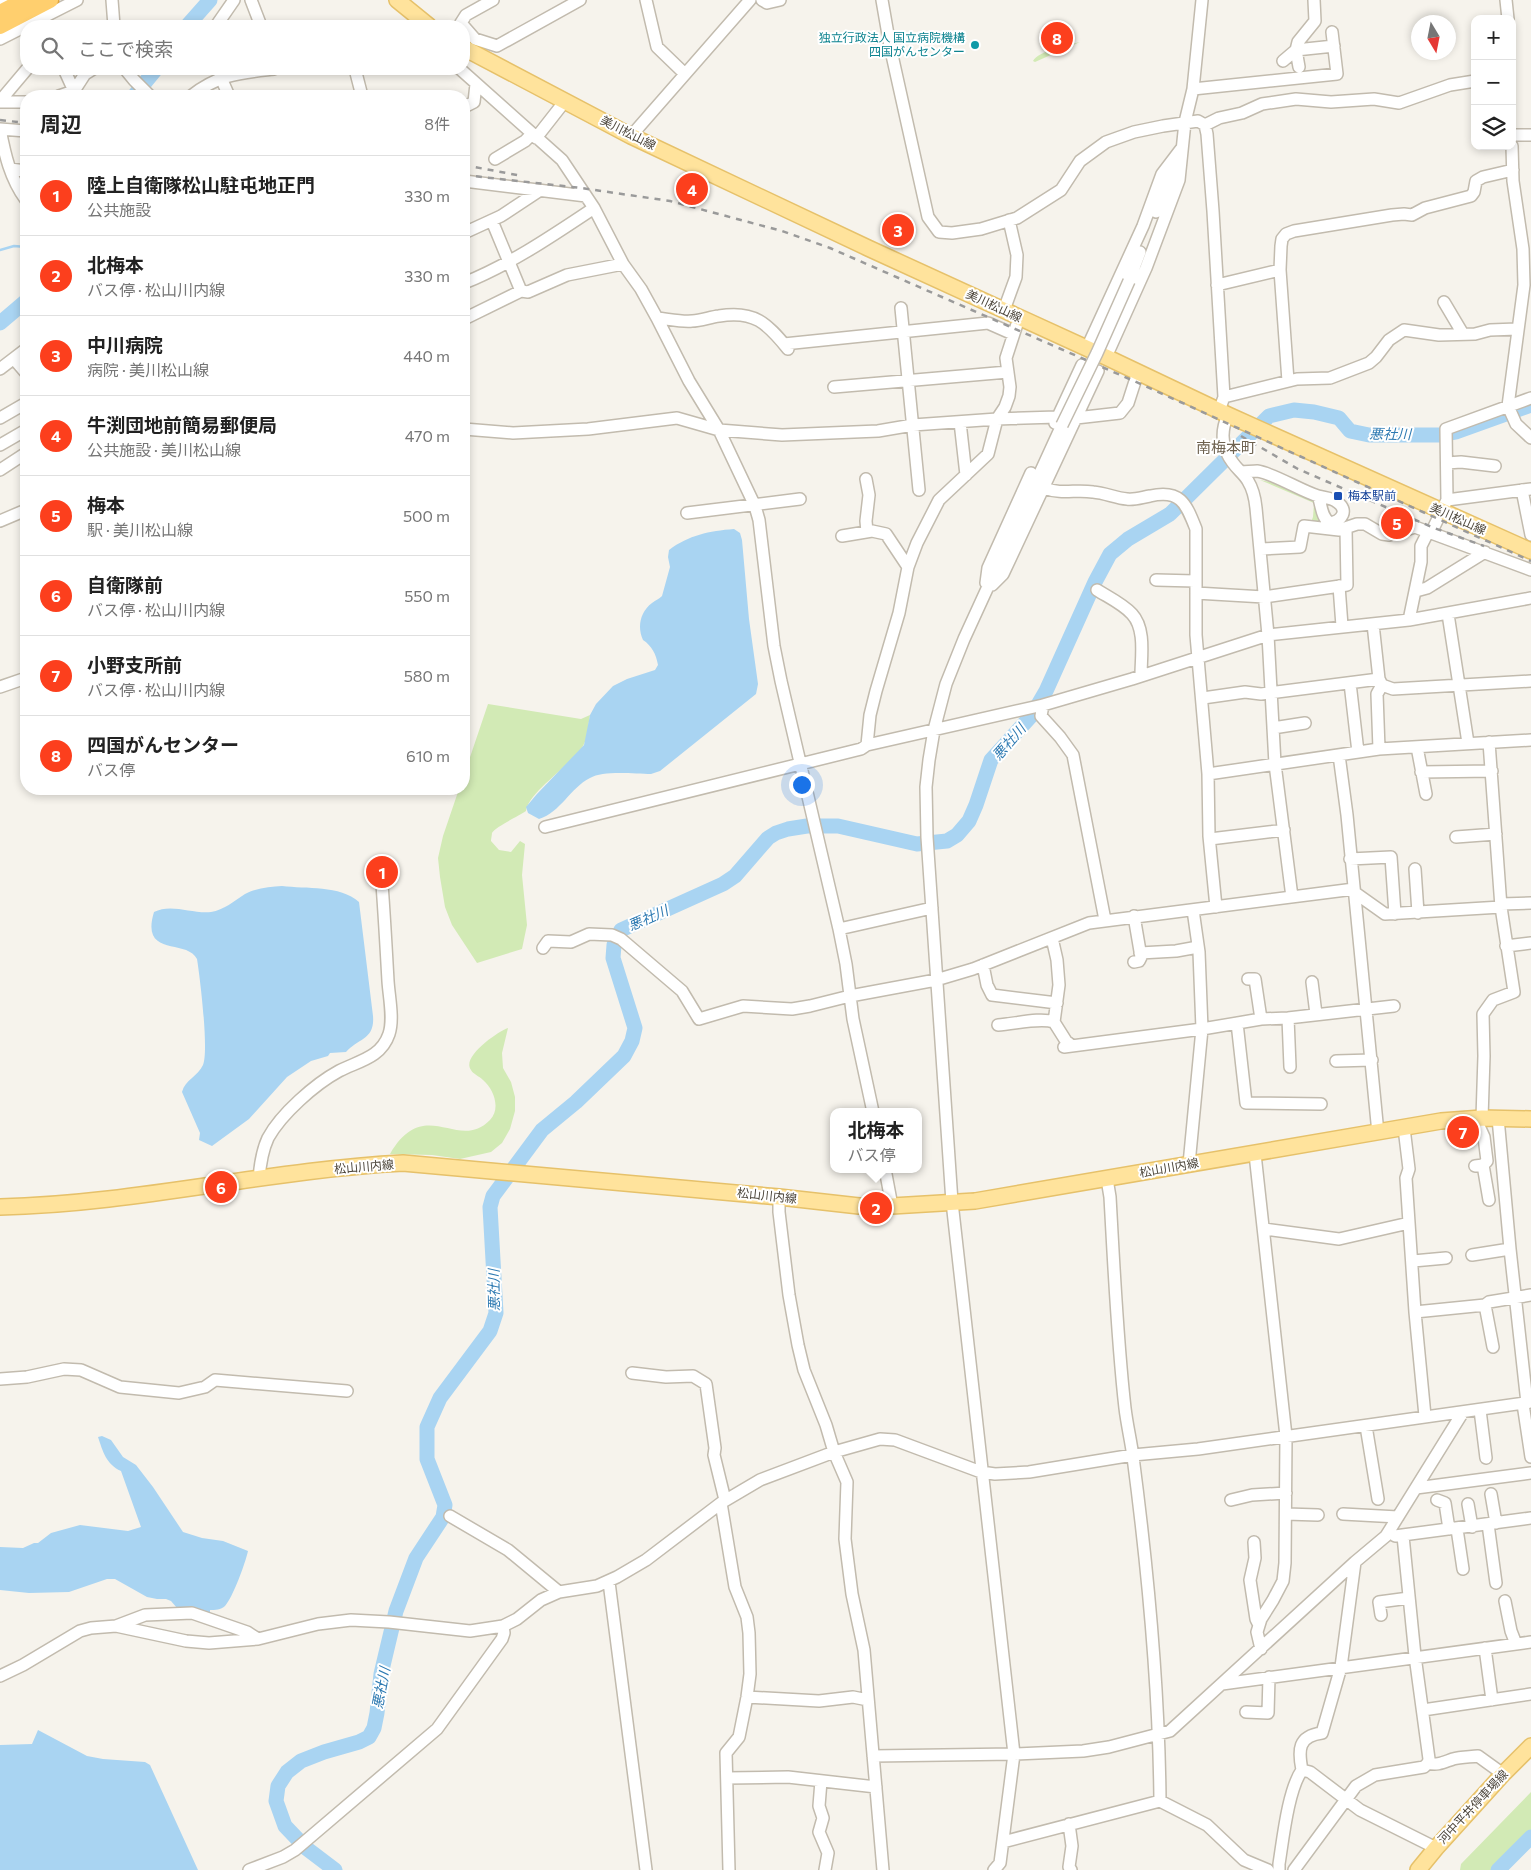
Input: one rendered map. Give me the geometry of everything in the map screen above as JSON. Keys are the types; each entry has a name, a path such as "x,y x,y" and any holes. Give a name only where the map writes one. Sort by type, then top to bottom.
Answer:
{"highway":[{"path":"0,13 25,0"},
{"path":"0,26 50,0"}],"main road":[{"path":"397,0 422,20"},
{"name":"美川松山線","path":"470,51 631,136 868,248 1138,372 1224,408 1444,506 1531,550"},
{"name":"松山川内線","path":"0,1207 43,1206 153,1195 375,1164 403,1163 780,1197 859,1206 892,1206 975,1201 1441,1121 1480,1118 1531,1119"},
{"name":"河中平井停車場線","path":"1418,1870 1503,1774 1531,1746"}],"street":[{"path":"0,2 4,0"},
{"path":"38,20 77,0"},
{"path":"112,0 114,20"},
{"path":"220,20 234,0"},
{"path":"251,0 259,20"},
{"path":"463,20 466,15 493,0"},
{"path":"470,35 475,40 496,46 580,0"},
{"path":"646,0 657,46 685,74"},
{"path":"631,136 750,0"},
{"path":"762,0 767,3 780,0"},
{"path":"882,0 890,46 928,217 939,232 952,233 981,229 1017,218 1061,190 1080,161 1106,142 1134,132 1185,122 1198,121 1205,125 1214,211 1224,408 1223,433 1225,449 1237,468 1247,479 1254,494 1268,634 1276,764 1292,897"},
{"path":"1106,357 1160,232 1179,180 1185,122 1193,89 1202,0"},
{"path":"1299,68 1296,50 1298,42 1315,21 1314,0"},
{"path":"1506,0 1508,15"},
{"path":"0,39 20,29"},
{"path":"1193,89 1337,74 1332,32"},
{"path":"1283,61 1296,50 1334,46"},
{"path":"0,102 22,75"},
{"path":"67,75 74,90"},
{"path":"75,90 84,75"},
{"path":"130,75 144,90"},
{"path":"201,90 227,75"},
{"path":"357,75 360,90"},
{"path":"466,75 562,160 594,208 623,264 641,289 689,381 719,430 755,506 761,535 774,646 814,827 839,929 857,1039 872,1108"},
{"path":"221,78 226,90"},
{"path":"1205,125 1219,118 1262,104 1296,99 1331,102 1374,99 1399,103 1450,85 1471,81"},
{"path":"470,104 474,102 476,84"},
{"path":"495,159 534,136 565,101"},
{"path":"0,102 20,102"},
{"path":"20,131 0,129 6,158 14,182 16,199 20,203"},
{"path":"1516,135 1531,134"},
{"path":"1060,421 1097,353 1129,280 1181,149"},
{"path":"1087,348 1143,226 1162,174 1181,149"},
{"path":"1512,150 1523,249 1524,286 1517,329 1510,411 1529,434"},
{"path":"10,169 20,170"},
{"path":"1288,381 1280,270 1282,239 1286,234 1294,231 1392,215 1412,215 1425,208 1471,196 1474,192 1476,181 1483,176 1513,170"},
{"path":"14,182 20,191"},
{"path":"470,182 586,196"},
{"path":"470,230 492,221 539,190"},
{"path":"470,280 508,262 545,241 594,208"},
{"path":"1004,310 1016,277 1017,255 1009,220"},
{"path":"492,221 521,291"},
{"path":"470,316 521,291 528,292 567,276 623,264"},
{"path":"1217,285 1280,270"},
{"path":"1444,302 1463,334"},
{"path":"901,308 919,490"},
{"path":"657,318 691,322 721,316 742,315 754,318 769,326 786,346 988,323 1013,334"},
{"path":"867,745 870,714 899,613 908,567 917,543 939,500 988,454 997,419 1005,407 1009,396 1010,387 1006,358 1019,318"},
{"path":"1224,408 1288,381 1330,378 1358,368 1376,357 1389,340 1404,330 1415,330 1439,335 1475,334 1490,330 1517,329"},
{"path":"0,369 20,354"},
{"path":"14,359 20,366"},
{"path":"994,1870 1000,1863 1014,1754 952,1202 928,855 926,787 934,730 952,667 1060,421 1072,386 1082,365"},
{"path":"986,592 1003,574 1098,371"},
{"path":"834,387 1008,372"},
{"path":"470,429 513,432 588,429 677,418 719,430 782,435 878,431 913,425 997,419 1060,421 1120,412 1128,402 1138,372"},
{"path":"1072,386 1078,383 1085,384 1088,393"},
{"path":"1409,620 1421,562 1421,546 1444,506 1447,463 1446,429 1510,411 1531,398"},
{"path":"0,418 20,406"},
{"path":"960,422 966,475"},
{"path":"0,446 20,434"},
{"path":"0,470 20,458"},
{"path":"1447,463 1461,462 1495,466"},
{"path":"1237,468 1258,471 1318,496"},
{"path":"866,479 869,495 866,521 867,532"},
{"path":"1044,488 1058,493 1079,490 1128,499 1166,493 1178,499 1188,508 1196,529 1196,635 1203,698 1210,839 1216,907"},
{"path":"1444,506 1526,489 1531,536"},
{"path":"687,513 800,499"},
{"path":"0,521 20,513"},
{"path":"1261,549 1300,546 1304,526 1328,530 1346,529 1357,524 1365,524 1382,534 1388,535 1415,527 1531,570"},
{"path":"1156,580 1264,597 1347,585 1346,529"},
{"path":"842,536 867,532 886,534 908,567"},
{"path":"1416,591 1427,588 1486,552"},
{"path":"1339,586 1342,626"},
{"path":"1097,590 1132,614 1138,622 1141,637 1141,676"},
{"path":"545,827 861,749 867,745 1038,706 1141,676 1268,634 1409,620 1531,598"},
{"path":"1448,614 1468,744"},
{"path":"1373,624 1381,682 1377,694 1379,749"},
{"path":"0,686 20,680"},
{"path":"1203,698 1245,692 1272,693 1350,683 1381,682 1393,689 1531,681"},
{"path":"1350,683 1358,752"},
{"path":"1038,706 1041,716 1073,755 1105,920"},
{"path":"1273,728 1305,723"},
{"path":"1208,774 1379,749 1531,740"},
{"path":"1489,742 1501,906 1514,992 1493,1000 1483,1014 1484,1056 1479,1126 1484,1137 1487,1161 1479,1165 1489,1200"},
{"path":"1417,746 1426,794"},
{"path":"1339,755 1367,1009 1378,1133"},
{"path":"1421,772 1492,771"},
{"path":"1210,839 1284,830"},
{"path":"1456,837 1496,834"},
{"path":"1350,859 1391,857 1395,914"},
{"path":"1415,868 1418,913"},
{"path":"259,1179 262,1152 268,1138 292,1108 321,1082 340,1070 362,1062 375,1054 385,1043 390,1032 381,871"},
{"path":"543,948 548,941 571,942 589,934 617,937 682,991 699,1018 742,1006 792,1008 810,1006 850,996 936,980 983,965 1089,923 1105,920 1354,890 1385,914 1531,903"},
{"path":"839,929 932,908"},
{"path":"1189,1164 1202,1029 1198,948 1193,910"},
{"path":"1134,916 1137,958 1198,948"},
{"path":"1052,938 1057,960 1059,985 1054,1022"},
{"path":"1506,946 1531,943"},
{"path":"983,965 987,985 992,995 1056,1003"},
{"path":"1248,979 1255,979 1262,1018"},
{"path":"1312,982 1316,1014"},
{"path":"998,1025 1048,1020 1054,1022 1068,1046 1202,1029 1262,1018 1288,1018 1394,1006"},
{"path":"1288,1018 1290,1066"},
{"path":"1238,1023 1246,1103 1321,1104"},
{"path":"1336,1061 1372,1060"},
{"path":"1498,1118 1515,1297 1527,1365 1527,1403 1531,1457"},
{"path":"1404,1128 1409,1169 1406,1178 1415,1312 1425,1416"},
{"path":"1255,1154 1286,1436 1286,1514 1283,1581 1259,1624 1257,1632 1261,1648"},
{"path":"886,1173 892,1206"},
{"path":"1108,1179 1125,1410 1133,1455 1152,1637 1159,1734 1160,1801"},
{"path":"780,1197 779,1212 789,1295 798,1345 804,1370 847,1482 845,1539 852,1594 864,1650 883,1870"},
{"path":"1264,1229 1339,1239 1409,1223"},
{"path":"1472,1255 1510,1249"},
{"path":"1413,1261 1446,1258"},
{"path":"1415,1312 1485,1305 1489,1302 1531,1295"},
{"path":"1485,1305 1493,1348"},
{"path":"0,1379 41,1375 64,1369 81,1370 120,1387 179,1392 205,1387 215,1380 347,1391"},
{"path":"632,1373 666,1377 693,1376 706,1384 715,1448 714,1455 723,1501 735,1586 747,1617 750,1674 739,1737 726,1753 729,1870"},
{"path":"116,1626 186,1641 201,1642 258,1639 318,1624 350,1620 394,1622 470,1631 503,1626 541,1600 559,1592 597,1586 609,1582 646,1560 723,1501 760,1480 834,1452 880,1439 895,1440 981,1472 995,1474 1029,1472 1133,1455 1198,1449 1527,1403"},
{"path":"1480,1410 1486,1458"},
{"path":"873,1756 1083,1751 1109,1747 1170,1732 1355,1562 1386,1536 1463,1412"},
{"path":"1366,1426 1378,1499"},
{"path":"1416,1488 1531,1473"},
{"path":"1231,1500 1252,1495 1286,1493"},
{"path":"1491,1494 1496,1583"},
{"path":"1437,1500 1444,1503 1463,1569"},
{"path":"1468,1504 1472,1527"},
{"path":"1286,1514 1318,1515"},
{"path":"1343,1514 1398,1517"},
{"path":"450,1516 496,1542 559,1592"},
{"path":"1386,1536 1403,1536 1531,1518"},
{"path":"1294,1870 1356,1786 1375,1775 1424,1767 1428,1763 1403,1536"},
{"path":"1254,1542 1256,1558 1250,1580 1256,1619 1259,1624"},
{"path":"1279,1870 1278,1864 1290,1801 1298,1776 1302,1770 1300,1749 1305,1739 1312,1734 1322,1733 1341,1667 1355,1562"},
{"path":"609,1582 646,1870"},
{"path":"1381,1616 1379,1602 1409,1598"},
{"path":"1505,1601 1511,1631 1516,1644"},
{"path":"0,1676 23,1665 80,1631 116,1626 146,1615 192,1613 247,1632 258,1639"},
{"path":"249,1870 283,1857 295,1850 437,1729 502,1639 504,1633 503,1626"},
{"path":"1222,1684 1415,1656 1531,1642"},
{"path":"1486,1648 1492,1700"},
{"path":"1246,1712 1268,1713 1269,1677"},
{"path":"1423,1710 1531,1694"},
{"path":"747,1697 818,1701 853,1697 868,1700"},
{"path":"1428,1763 1432,1765 1454,1759 1478,1756 1503,1774"},
{"path":"1302,1770 1310,1772 1347,1800 1377,1819 1436,1848"},
{"path":"727,1778 788,1777 876,1787"},
{"path":"821,1781 819,1806 823,1818 819,1832 828,1853 825,1870"},
{"path":"1003,1842 1160,1801 1207,1825 1244,1860 1268,1870"},
{"path":"1069,1824 1072,1846 1069,1866 1071,1870"}],"green space":[{"path":"1080,42 1035,62 1033,61 1036,57 1047,51"},
{"path":"1260,480 1270,482 1315,502 1321,523 1310,525 1313,517 1314,503"},
{"path":"488,704 581,719 590,715 586,739 578,753 542,787 529,803 526,811 492,833 491,841 499,850 511,852 520,841 525,844 522,875 527,925 522,949 477,963 452,925 445,907 438,858 443,836 457,795 470,795 470,757"},
{"path":"508,1028 502,1053 503,1068 511,1082 515,1097 515,1111 510,1129 502,1143 491,1152 460,1159 432,1155 390,1154 403,1137 416,1128 429,1126 466,1131 478,1128 490,1120 495,1110 495,1099 487,1084 472,1071 469,1065 475,1052 496,1034"},
{"path":"1531,1792 1531,1845 1528,1849 1508,1870 1460,1870 1461,1864"}],"water":[{"path":"734,529 740,533 742,540 749,619 758,684 756,694 660,771 651,774 611,773 596,776 583,782 560,806 547,816 539,819 528,813 526,807 584,745 590,715 596,704 613,686 627,679 655,670 658,665 653,651 643,640 640,625 642,615 648,607 662,596 670,567 669,550 684,541 700,535"},
{"path":"282,886 333,890 359,902 373,1024 365,1038 346,1052 330,1053 328,1056 311,1061 287,1077 249,1119 212,1146 199,1140 200,1133 182,1092 186,1084 201,1069 205,1057 203,1014 197,959 192,953 159,942 153,936 151,926 154,912 167,908 204,912 216,911 249,892"},
{"path":"102,1436 111,1440 123,1457 136,1465 183,1532 202,1538 223,1541 248,1551 242,1572 228,1602 218,1610 210,1610 210,1616 177,1608 171,1601 166,1599 147,1597 115,1579 107,1579 69,1592 29,1593 0,1590 0,1547 23,1548 38,1543 51,1533 80,1525 128,1531 141,1527 121,1471 108,1461 104,1453 98,1437"},
{"path":"38,1730 87,1756 145,1762 150,1765 198,1870 0,1870 0,1745 32,1744"}],"waterway":[{"path":"192,20 210,0"},
{"path":"139,90 151,75"},
{"path":"0,250 14,246 20,246"},
{"path":"0,323 20,306"},
{"name":"悪社川","path":"335,1870 306,1848 285,1826 276,1801 278,1786 287,1772 301,1761 359,1742 369,1737 374,1728 381,1674 396,1611 416,1558 443,1517 445,1505 427,1459 427,1427 440,1398 490,1331 496,1313 490,1207 493,1196 542,1130 576,1102 624,1056 632,1041 635,1028 613,958 614,945 621,930 723,884 735,876 768,838 788,829 807,826 838,826 917,844 947,841 957,835 969,821 991,760 1032,715 1046,691 1095,582 1110,554 1128,539 1170,514 1269,416 1294,410 1314,412 1339,418 1350,431 1369,435 1441,435 1456,432 1531,405"},
{"path":"1498,1870 1531,1837"}],"railway":[{"path":"0,120 20,122"},
{"path":"470,166 522,176"},
{"path":"470,176 581,188 670,201 782,231 830,248 1134,381 1531,561"},
{"path":"1241,436 1298,469 1434,528 1484,546"}],"place":[{"name":"四国がんセンター","path":"1057,38"},
{"name":"独立行政法人 国立病院機構 四国がんセンター","path":"975,45"},
{"name":"牛渕団地前簡易郵便局","path":"692,189"},
{"name":"中川病院","path":"898,230"},
{"name":"梅本駅前","path":"1338,496"},
{"name":"梅本","path":"1397,523"},
{"name":"陸上自衛隊松山駐屯地正門","path":"382,872"},
{"name":"小野支所前","path":"1463,1132"},
{"name":"自衛隊前","path":"221,1187"},
{"name":"北梅本","path":"876,1208"}],"district":[{"name":"南梅本町","path":"1226,448"}]}
